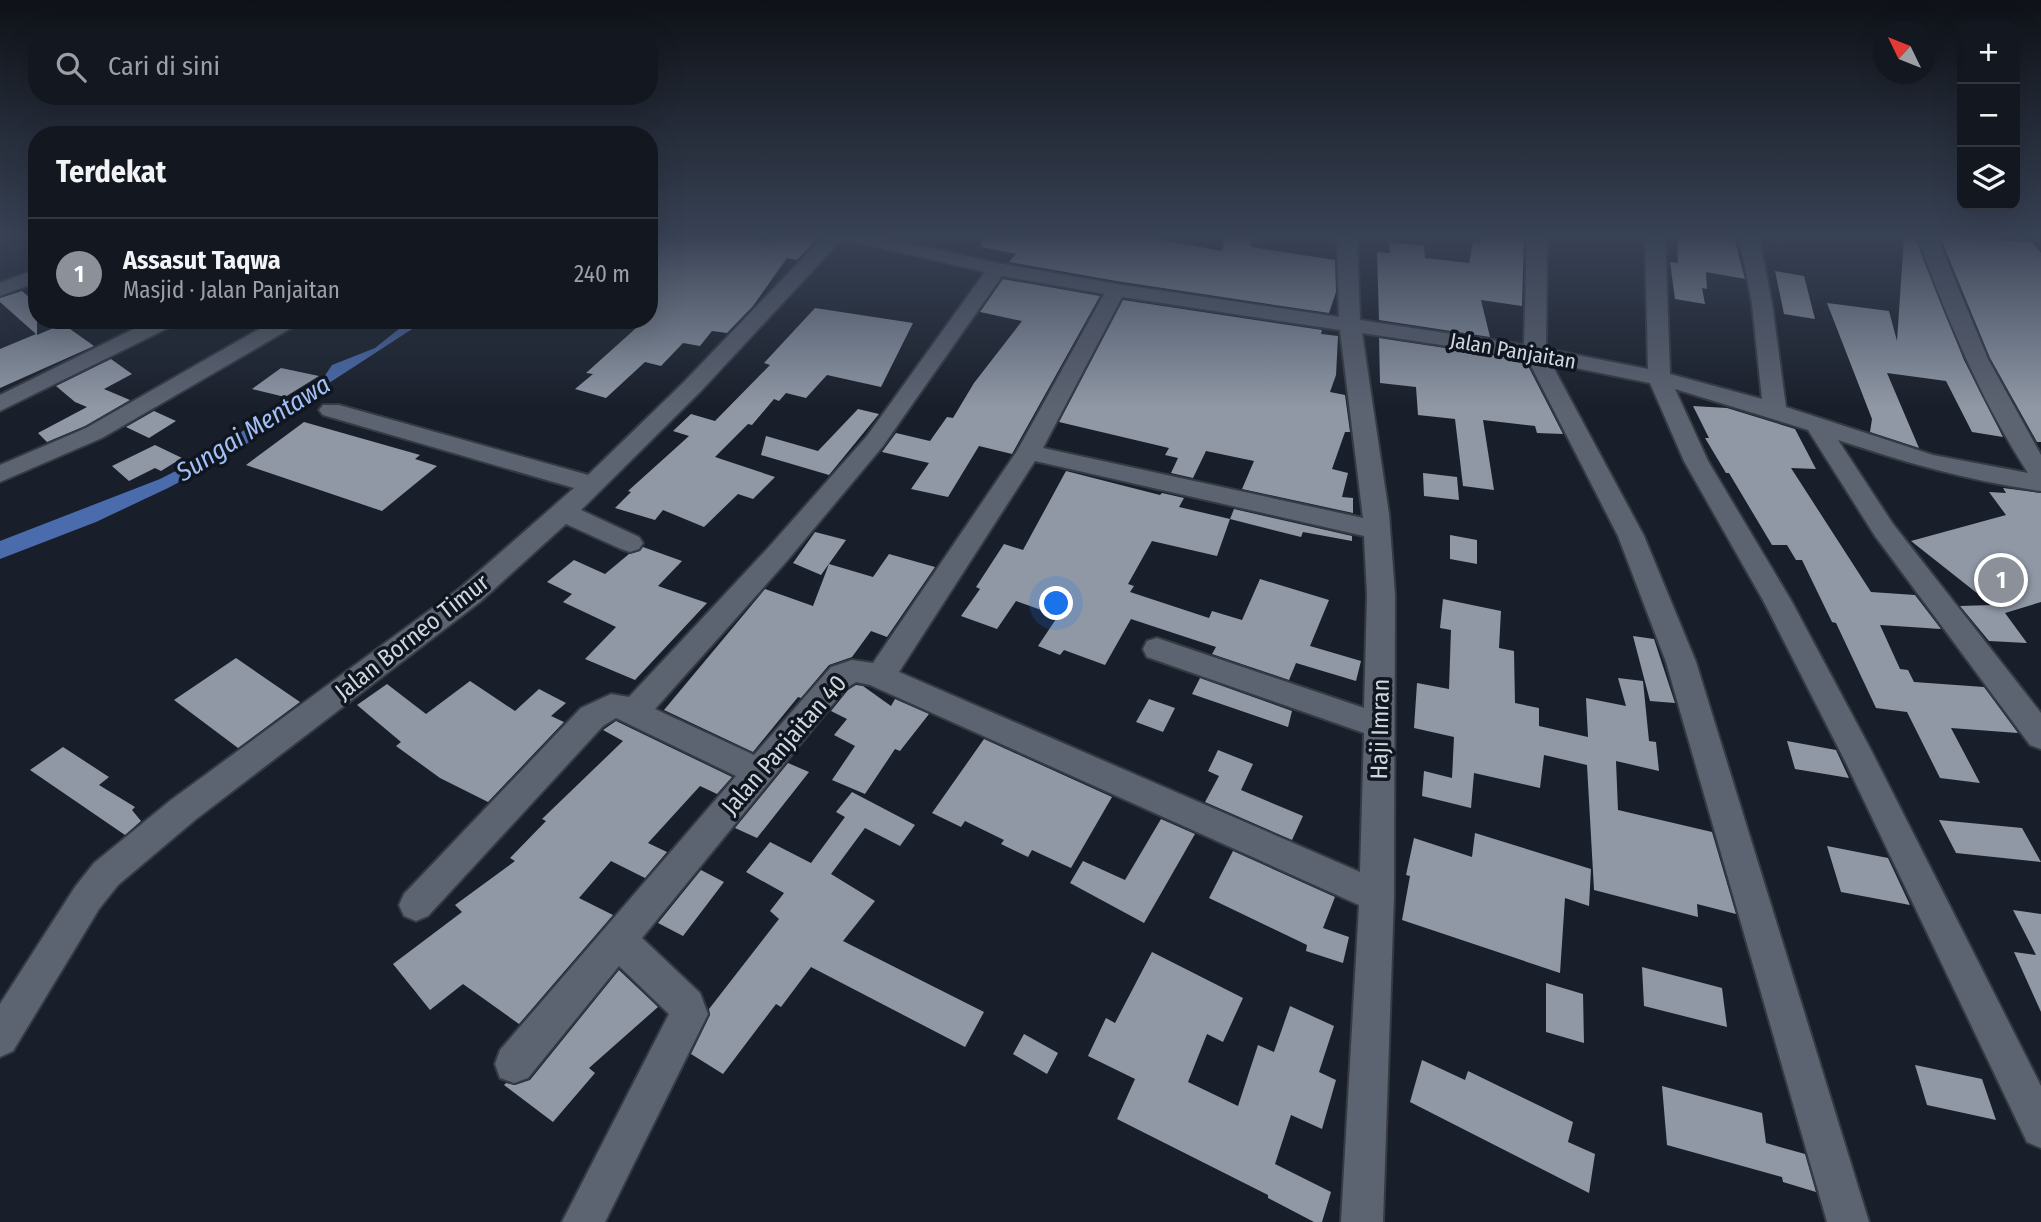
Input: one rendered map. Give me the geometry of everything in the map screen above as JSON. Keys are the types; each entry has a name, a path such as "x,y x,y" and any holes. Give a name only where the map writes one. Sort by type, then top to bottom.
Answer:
{"street":[{"name":"Jalan Borneo Timur","path":"0,1038 87,898 106,874 183,810 444,616 593,485 692,387 780,294"},
{"path":"633,713 777,555 875,441 979,294"},
{"name":"Jalan Panjaitan 40","path":"514,1064 843,673 856,669 880,677 1029,452 1114,294"},
{"name":"Jalan Panjaitan","path":"1143,294 1535,352 1658,379 1775,410 1928,462 1984,475 2041,483"},
{"name":"Haji Imran","path":"1349,294 1350,325 1377,530 1381,595 1377,896 1362,1222"},
{"path":"1536,294 1535,352 1631,536 1677,650 1847,1222"},
{"path":"1656,294 1658,379 1696,461 1778,602 1861,761 2041,1128"},
{"path":"1760,294 1775,410"},
{"path":"1948,294 1992,395 2011,431 2041,474"},
{"path":"0,404 151,329"},
{"path":"0,474 94,433 275,329"},
{"path":"331,410 593,485"},
{"path":"1815,423 1884,530 2041,736"},
{"path":"1029,452 1377,530"},
{"path":"562,512 630,543"},
{"path":"1157,649 1380,726"},
{"path":"880,677 1377,896"},
{"path":"416,905 592,717 611,706 633,713 758,772"},
{"path":"583,1222 689,1014 687,1006 618,941"}],"water":[{"name":"Sungai Mentawa","path":"399,329 412,329 329,383 234,453 96,522 0,559 0,541 160,479 205,456 324,377 332,365 375,348"}],"building":[{"path":"12,294 28,296 28,327 0,302 0,298"},
{"path":"658,294 761,294 727,333 712,331 700,346 683,343 661,366 645,362 606,398 575,389 593,374 586,373 635,329 658,329"},
{"path":"993,294 1100,296 1012,454 979,446 948,497 911,489 929,463 882,452 896,433 930,441 947,417 953,418 974,383 1022,321 980,312"},
{"path":"1203,294 1335,294 1329,313"},
{"path":"1378,294 1522,294 1522,306 1481,300 1490,337 1379,320"},
{"path":"1674,294 1703,294 1705,304 1675,299"},
{"path":"1780,294 1809,294 1815,319 1784,314"},
{"path":"1900,294 1938,294 1964,360 2003,437 1972,432 1946,381 1887,373 1919,448 1870,432 1872,419 1827,303 1889,311 1897,341"},
{"path":"1964,294 2041,294 2041,442 2037,442 1990,358"},
{"path":"1123,300 1322,330 1321,334 1338,336 1336,375 1330,392 1345,395 1350,432 1345,432 1332,469 1348,473 1342,497 1353,498 1353,513 1242,489 1254,461 1206,451 1193,478 1171,473 1178,458 1165,455 1169,448 1059,422"},
{"path":"815,308 913,323 881,387 827,375 806,398 786,393 779,401 774,399 752,425 748,424 715,457 775,477 753,499 738,494 704,527 663,510 655,520 615,508 631,492 628,491 689,436 673,431 691,414 715,421 770,365 764,363"},
{"path":"30,329 37,329 37,335 51,329 70,329 94,346 0,388 0,349 36,334"},
{"path":"1379,338 1525,360 1563,434 1537,433 1535,426 1483,420 1494,490 1463,486 1455,419 1418,415 1416,387 1380,383"},
{"path":"111,359 132,374 104,389 130,400 85,426 47,442 38,433 87,407 75,402 56,386"},
{"path":"281,368 319,376 285,397 252,389"},
{"path":"1693,406 1727,408 1795,429 1816,469 1791,468 1871,592 1915,595 1941,629 1880,625 1900,669 1908,670 1914,682 1984,687 2018,733 1951,728 1980,783 1940,778 1907,712 1876,708 1836,623 1832,622 1802,560 1796,560 1787,545 1772,545 1705,438 1709,438"},
{"path":"858,409 879,414 829,475 761,455 766,436 818,451"},
{"path":"154,411 176,421 149,438 126,427"},
{"path":"304,422 420,455 415,459 437,466 382,511 246,465"},
{"path":"155,445 182,458 161,471 155,468 129,481 112,466"},
{"path":"1066,471 1160,495 1162,493 1184,498 1179,507 1230,519 1217,556 1152,541 1128,584 1134,586 1130,592 1209,618 1212,611 1242,620 1260,579 1329,600 1310,646 1361,661 1356,681 1296,663 1289,680 1212,654 1216,647 1131,619 1105,665 1064,650 1060,655 1038,646 1058,616 1016,601 997,629 961,616 980,589 976,587 1004,544 1023,550"},
{"path":"1423,473 1457,477 1459,500 1424,496"},
{"path":"2003,488 2041,493 2041,602 2005,613 2027,643 1989,641 1960,606 1992,605 1911,541 2006,515 1989,492 2006,493"},
{"path":"1234,509 1352,536 1352,541 1303,532 1301,537 1230,519"},
{"path":"815,532 846,540 821,575 793,563"},
{"path":"1450,535 1477,540 1477,564 1450,559"},
{"path":"643,547 682,561 658,586 707,603 635,680 585,659 616,627 563,602 572,594 547,582 574,560 605,574 629,554 640,551"},
{"path":"889,554 935,567 887,637 871,631 852,657 829,665 801,698 798,697 753,752 664,710 765,589 813,606 829,564 873,577"},
{"path":"1443,599 1501,611 1499,648 1514,651 1515,703 1539,708 1539,726 1588,737 1586,698 1626,706 1618,678 1643,681 1649,741 1656,742 1659,771 1616,761 1618,810 1712,832 1736,914 1697,904 1698,917 1594,890 1587,765 1544,755 1540,788 1474,773 1471,808 1422,796 1424,771 1452,778 1454,737 1414,728 1417,683 1449,689 1451,630 1440,628"},
{"path":"1633,636 1654,639 1675,703 1650,701"},
{"path":"236,658 300,702 238,748 174,700"},
{"path":"1200,678 1292,711 1288,727 1192,694"},
{"path":"470,681 515,711 539,689 566,703 551,716 564,722 488,802 440,778 396,746 401,742 357,705 387,684 426,714"},
{"path":"856,685 863,686 891,706 895,699 929,714 900,751 895,749 865,794 832,780 855,746 834,735 847,719 831,711 848,690"},
{"path":"1149,699 1175,708 1163,732 1136,722"},
{"path":"616,721 732,777 717,794 700,786 648,843 667,852 645,878 611,861 579,898 613,915 519,1024 463,984 430,1010 393,964 462,912 455,905 515,861 510,858 546,821 542,819 623,741 603,730"},
{"path":"984,739 1112,797 1071,868 1032,850 1028,857 1001,844 1004,840 965,821 961,827 932,813"},
{"path":"1787,741 1836,750 1849,778 1795,769"},
{"path":"63,747 109,777 99,785 135,807 132,810 141,821 125,835 30,770"},
{"path":"1218,750 1253,764 1241,790 1303,816 1292,840 1205,802 1219,776 1208,771"},
{"path":"788,763 809,772 757,838 735,828"},
{"path":"852,792 915,825 900,846 865,828 831,874 875,901 843,941 984,1012 965,1047 811,967 781,1007 776,1004 723,1074 691,1054 710,1015 709,1009 779,919 770,911 784,893 746,872 770,842 811,863 845,817 836,812"},
{"path":"1161,819 1195,834 1144,923 1070,883 1083,861 1125,880"},
{"path":"1939,820 2022,828 2041,862 1956,853"},
{"path":"1475,833 1591,869 1589,906 1565,898 1560,973 1402,920 1410,876 1406,875 1414,838 1472,857"},
{"path":"1827,846 1888,858 1910,905 1841,892"},
{"path":"1233,851 1335,897 1323,928 1349,937 1343,963 1306,951 1307,945 1209,898"},
{"path":"701,870 724,882 683,936 658,923"},
{"path":"2013,910 2041,914 2041,1012 2014,952 2036,955"},
{"path":"1152,952 1243,998 1223,1042 1207,1034 1188,1082 1238,1106 1258,1045 1274,1052 1290,1006 1334,1026 1319,1072 1336,1080 1322,1129 1291,1115 1275,1164 1331,1192 1322,1222 1314,1222 1268,1198 1268,1195 1117,1119 1135,1079 1088,1056 1106,1018 1115,1023"},
{"path":"1642,967 1722,988 1727,1027 1644,1006"},
{"path":"619,970 658,1007 589,1068 595,1073 553,1122 504,1085 530,1080"},
{"path":"1546,983 1583,994 1584,1043 1546,1032"},
{"path":"1024,1034 1058,1053 1047,1074 1013,1054"},
{"path":"1422,1060 1465,1080 1468,1071 1573,1122 1568,1142 1595,1154 1589,1193 1410,1102"},
{"path":"1915,1065 1982,1079 1996,1120 1927,1105"},
{"path":"1662,1086 1762,1113 1766,1143 1805,1154 1816,1192 1783,1182 1782,1177 1667,1145"}],"place":[{"name":"Assasut Taqwa","path":"2001,580"}]}
